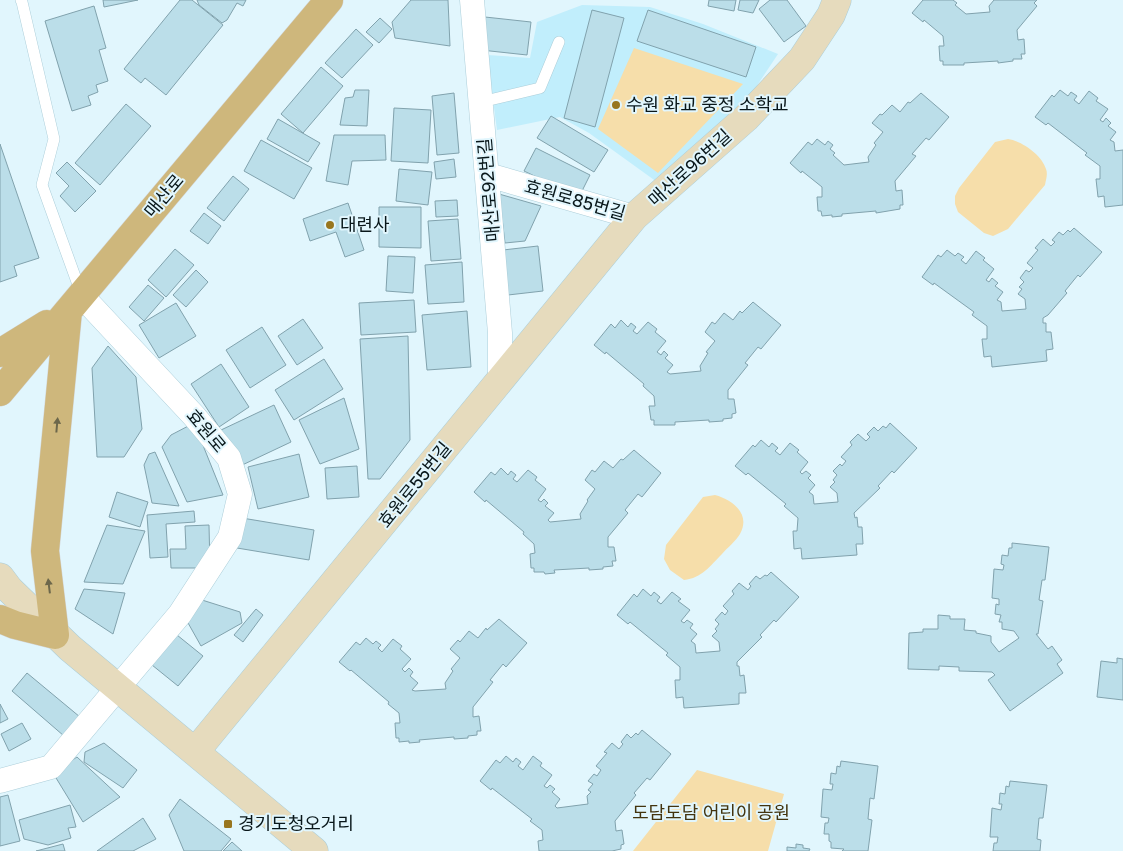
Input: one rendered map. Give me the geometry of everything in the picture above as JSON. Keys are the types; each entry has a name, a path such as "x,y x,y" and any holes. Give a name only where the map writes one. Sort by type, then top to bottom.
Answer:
{"main road":[{"name":"매산로","path":"0,392 329,0"},
{"path":"0,353 74,303"},
{"path":"0,618 16,625 55,635 45,551 74,303"}],"street":[{"name":"매산로92번길","path":"472,0 500,333 500,380"},
{"name":"매산로96번길","path":"634,218 746,118 802,60 831,15 837,0"},
{"name":"효원로85번길","path":"488,175 634,218"},
{"name":"효원로55번길","path":"195,752 634,218"},
{"name":"효원로","path":"0,781 51,767 119,688 180,614 230,537 240,494 229,458 194,416 74,303"},
{"path":"0,577 9,589 55,635 195,752 301,847"}],"lane":[{"path":"21,0 54,139 42,185 74,303"},
{"path":"481,102 540,88 559,42"}],"shaded area":[{"name":"수원 화교 중정 소학교","path":"582,5 650,7 703,24 778,54 752,93 657,182 589,133 560,117 497,130 487,55 530,58 537,22"}],"green space":[{"path":"634,48 743,84 658,173 598,129"},
{"path":"1008,139 1019,143 1036,154 1044,164 1047,177 1045,185 1008,229 993,236 984,233 958,212 955,196 959,188 995,142"},
{"path":"715,495 734,504 742,514 743,527 736,539 709,567 696,577 684,580 670,570 664,559 666,545 703,497"},
{"name":"도담도담 어린이 공원","path":"697,770 784,794 768,851 633,851"}],"building":[{"path":"103,0 138,0 104,7"},
{"path":"180,0 192,0 223,25 166,95 145,78 141,83 124,69"},
{"path":"197,0 246,0 243,6 237,3 227,20 222,23 199,5"},
{"path":"411,0 448,0 450,46 395,38 392,22"},
{"path":"709,0 736,0 734,11 708,6"},
{"path":"740,0 759,0 753,13 738,10"},
{"path":"770,0 787,0 806,26 784,42 759,9"},
{"path":"923,0 953,0 957,3 955,5 966,14 990,12 989,6 994,0 1037,0 1034,3 1037,6 1017,30 1018,40 1024,39 1025,54 1021,54 1022,59 1013,59 1013,61 943,65 943,61 940,61 939,46 944,46 943,36 924,20 923,22 912,13"},
{"path":"94,6 106,48 99,50 108,81 96,85 98,92 88,96 91,105 72,111 45,21"},
{"path":"592,10 624,18 595,127 564,118"},
{"path":"648,10 756,47 746,77 637,41"},
{"path":"485,17 531,22 527,55 481,50"},
{"path":"380,18 392,29 379,43 366,32"},
{"path":"356,29 373,45 342,78 325,63"},
{"path":"321,67 343,86 303,133 281,114"},
{"path":"355,90 369,90 367,126 340,125 345,98 353,97"},
{"path":"1060,90 1068,96 1071,92 1077,96 1074,100 1079,104 1089,91 1098,98 1096,101 1108,109 1100,120 1103,122 1106,118 1111,123 1108,126 1116,132 1110,140 1114,142 1115,151 1123,150 1123,205 1105,207 1104,196 1098,197 1096,179 1100,179 1100,166 1085,155 1087,153 1048,123 1046,125 1035,117 1052,95 1054,97"},
{"path":"454,93 459,153 437,155 432,96"},
{"path":"921,93 949,117 929,140 926,138 912,154 916,156 895,181 896,191 902,190 903,205 900,205 900,209 876,213 876,211 842,214 842,216 832,217 832,215 822,216 821,211 818,211 817,197 822,197 822,187 790,163 808,142 812,145 817,139 825,145 828,141 833,145 830,149 835,153 833,155 844,165 869,162 868,157 876,145 874,143 883,132 872,123 892,105 900,112 908,102 910,103"},
{"path":"126,104 151,126 100,185 75,163"},
{"path":"394,108 431,110 428,163 391,161"},
{"path":"551,116 608,150 594,172 537,138"},
{"path":"278,119 320,143 308,162 267,139"},
{"path":"334,135 385,135 386,160 352,161 348,185 326,181"},
{"path":"261,140 312,168 294,199 244,171"},
{"path":"0,144 39,258 14,266 17,276 0,282"},
{"path":"536,148 590,175 579,197 524,171"},
{"path":"454,159 456,177 436,179 434,162"},
{"path":"67,162 96,191 75,212 60,196 69,186 56,173"},
{"path":"399,169 432,172 428,205 396,201"},
{"path":"233,176 249,189 224,221 207,208"},
{"path":"499,194 541,206 525,241 505,243"},
{"path":"457,200 458,216 436,217 435,201"},
{"name":"대련사","path":"348,203 364,250 345,257 336,232 310,241 303,219"},
{"path":"379,207 421,207 421,248 379,247"},
{"path":"204,213 221,226 208,244 190,231"},
{"path":"458,219 461,259 431,261 428,221"},
{"path":"1074,228 1102,252 1080,277 1078,275 1065,291 1067,293 1048,315 1043,318 1043,323 1046,323 1046,332 1051,332 1053,349 1046,350 1047,361 992,367 991,356 984,357 982,339 987,339 987,326 972,315 974,312 934,283 933,285 922,277 938,255 941,257 947,250 955,256 958,253 964,257 961,260 966,264 976,251 994,269 986,280 989,282 992,278 998,283 995,286 1003,292 997,300 1001,302 1002,311 1026,309 1025,299 1018,294 1022,289 1019,287 1024,282 1020,278 1026,270 1029,272 1033,268 1027,263 1038,250 1035,248 1043,239 1051,246 1055,242 1052,240 1059,232 1063,235 1068,230 1070,232"},
{"path":"538,246 543,291 508,295 503,250"},
{"path":"175,249 194,265 166,297 148,280"},
{"path":"388,256 415,257 413,293 386,291"},
{"path":"462,262 464,302 428,304 425,265"},
{"path":"196,270 208,282 186,307 173,295"},
{"path":"148,285 164,298 144,321 129,307"},
{"path":"414,300 416,332 361,335 359,303"},
{"path":"753,302 781,325 761,349 758,347 745,363 748,365 728,390 728,399 734,399 736,413 732,414 732,418 723,419 723,421 709,422 709,420 675,422 675,425 654,425 654,420 651,420 649,406 655,406 654,396 643,386 644,384 606,352 605,354 594,345 611,324 615,328 621,320 628,327 631,323 636,327 633,331 637,334 648,322 657,329 655,332 666,341 657,352 661,355 664,351 668,355 665,358 673,365 667,372 670,374 701,371 700,366 708,353 706,352 715,341 705,332 712,322 715,324 724,313 733,320 740,311 742,313"},
{"path":"176,303 196,336 159,358 139,325"},
{"path":"467,311 471,367 427,370 422,315"},
{"path":"303,319 323,348 297,365 278,336"},
{"path":"262,327 286,365 250,388 226,350"},
{"path":"408,336 410,440 380,479 368,479 360,339"},
{"path":"108,346 136,377 142,429 124,457 97,457 92,368"},
{"path":"324,359 343,389 294,420 275,390"},
{"path":"221,364 249,407 219,427 191,384"},
{"path":"344,398 359,449 320,464 299,420"},
{"path":"274,405 291,442 238,467 221,430"},
{"path":"194,423 223,495 187,502 162,447 171,435"},
{"path":"890,423 917,448 894,473 892,471 878,486 880,488 854,513 855,518 857,517 858,527 862,527 863,544 856,544 857,555 802,559 801,548 794,549 793,531 797,531 798,518 784,506 786,504 748,473 746,475 735,466 753,445 755,447 761,440 769,447 772,443 778,448 775,451 780,455 790,443 799,450 797,452 808,462 800,472 802,474 806,471 811,475 808,478 815,485 809,492 813,495 814,504 838,502 837,493 830,487 835,482 833,480 837,475 833,471 840,464 842,466 846,461 841,457 852,445 850,442 858,434 866,441 870,437 867,434 874,427 878,431 883,426 886,428"},
{"path":"634,450 661,473 642,497 638,494 625,510 628,513 608,537 608,547 614,547 616,561 612,561 613,566 603,567 603,569 554,570 555,573 545,574 544,572 534,572 534,568 531,568 530,554 535,553 534,544 523,534 524,532 474,492 491,472 495,475 501,468 508,475 511,471 516,475 513,479 517,482 528,470 537,477 535,480 546,489 538,500 541,502 544,499 548,503 545,506 554,513 548,520 550,522 581,519 580,514 595,489 585,480 592,470 595,472 604,461 613,468 621,459 623,460"},
{"path":"155,452 179,506 152,503 144,465 149,454"},
{"path":"299,454 309,497 258,509 248,467"},
{"path":"357,466 359,497 327,499 325,468"},
{"path":"117,492 148,502 140,527 109,517"},
{"path":"194,511 195,522 166,524 168,557 150,558 147,515"},
{"path":"242,518 314,530 309,560 237,548"},
{"path":"107,525 145,531 123,584 84,582"},
{"path":"209,525 210,568 171,568 170,549 186,549 185,526"},
{"path":"1012,543 1049,547 1045,580 1042,580 1039,600 1043,601 1038,634 1036,634 1048,649 1052,646 1062,660 1057,664 1063,673 1010,711 988,680 995,675 992,672 959,671 959,667 939,666 939,670 908,669 909,633 923,632 923,629 938,629 938,615 950,616 950,619 965,619 964,630 976,631 976,633 991,636 991,642 999,652 1019,638 1014,631 1002,629 1002,622 999,622 1001,615 995,614 996,604 999,605 999,599 992,598 994,569 1003,570 1004,565 1001,564 1002,555 1008,556"},
{"path":"771,572 799,597 776,622 774,620 760,635 762,637 737,662 740,676 744,675 746,693 739,693 739,704 684,708 683,697 676,698 675,680 680,680 680,667 666,655 668,653 630,622 628,624 617,615 634,594 637,597 643,589 651,596 654,592 660,597 657,601 661,604 672,592 681,599 678,601 690,610 681,621 684,623 687,620 693,624 690,628 697,634 691,641 695,644 696,653 720,651 719,642 712,636 717,631 715,629 719,624 715,620 722,612 725,615 728,611 723,606 734,594 732,591 739,583 748,590 751,586 749,584 756,576 760,579"},
{"path":"84,589 125,593 113,634 75,609"},
{"path":"202,600 240,612 242,623 201,646 183,614"},
{"path":"256,609 263,615 243,642 234,635"},
{"path":"499,619 527,643 506,667 503,664 490,680 493,682 473,707 473,717 479,716 481,731 477,731 477,735 468,736 468,738 454,739 454,737 419,740 420,742 409,743 409,741 399,742 399,738 396,738 395,723 400,723 399,713 388,704 389,702 339,662 356,642 360,645 366,638 373,644 376,641 381,645 378,648 382,652 393,639 402,646 400,649 411,659 402,669 405,672 409,668 413,672 410,676 418,683 412,690 446,689 445,683 453,671 451,669 460,658 450,649 458,640 460,642 469,631 478,638 486,628 487,630"},
{"path":"177,635 203,656 178,686 152,665"},
{"path":"1117,658 1123,659 1123,700 1097,697 1101,661 1117,663"},
{"path":"27,673 80,717 64,736 12,691"},
{"path":"0,704 8,719 0,723"},
{"path":"22,723 31,739 9,751 1,734"},
{"path":"642,730 671,754 650,780 647,778 634,793 636,795 615,821 616,831 622,830 624,844 621,845 621,849 612,851 539,851 538,841 543,840 542,830 530,821 532,819 480,781 496,760 500,763 506,756 513,762 516,758 521,762 518,766 523,770 533,756 542,763 540,766 552,775 544,786 547,788 550,785 555,789 552,792 560,799 555,806 557,808 588,804 587,796 591,792 588,790 593,784 588,781 594,774 597,776 601,770 596,766 607,753 604,752 612,743 619,749 623,744 621,742 627,734 631,738 636,733 638,735"},
{"path":"104,743 137,770 123,788 84,762 85,752"},
{"path":"77,757 120,797 83,822 53,773"},
{"path":"841,761 878,766 874,799 870,798 868,819 872,820 868,851 842,851 844,849 831,848 829,834 824,834 825,823 828,823 829,818 821,817 823,789 832,790 833,784 830,784 831,773 836,774 837,766 840,767"},
{"path":"1010,781 1047,785 1043,818 1039,818 1037,839 1041,840 1040,851 993,851 994,843 997,843 998,837 990,837 992,808 1001,810 1002,804 999,804 1000,793 1005,794 1006,786 1009,787"},
{"path":"8,795 20,841 0,846 0,797"},
{"path":"180,799 231,839 221,851 184,851 169,815"},
{"path":"70,805 76,827 68,828 71,838 48,845 24,839 19,820"},
{"path":"143,818 156,839 133,851 97,851"},
{"path":"232,842 242,851 223,851"},
{"path":"63,844 65,851 36,851"},
{"path":"796,844 810,849 809,851 787,851 787,847 796,848"}],"place":[{"name":"수원 화교 중정 소학교","path":"616,105"},
{"name":"대련사","path":"330,225"},
{"name":"경기도청오거리","path":"228,824"}]}
